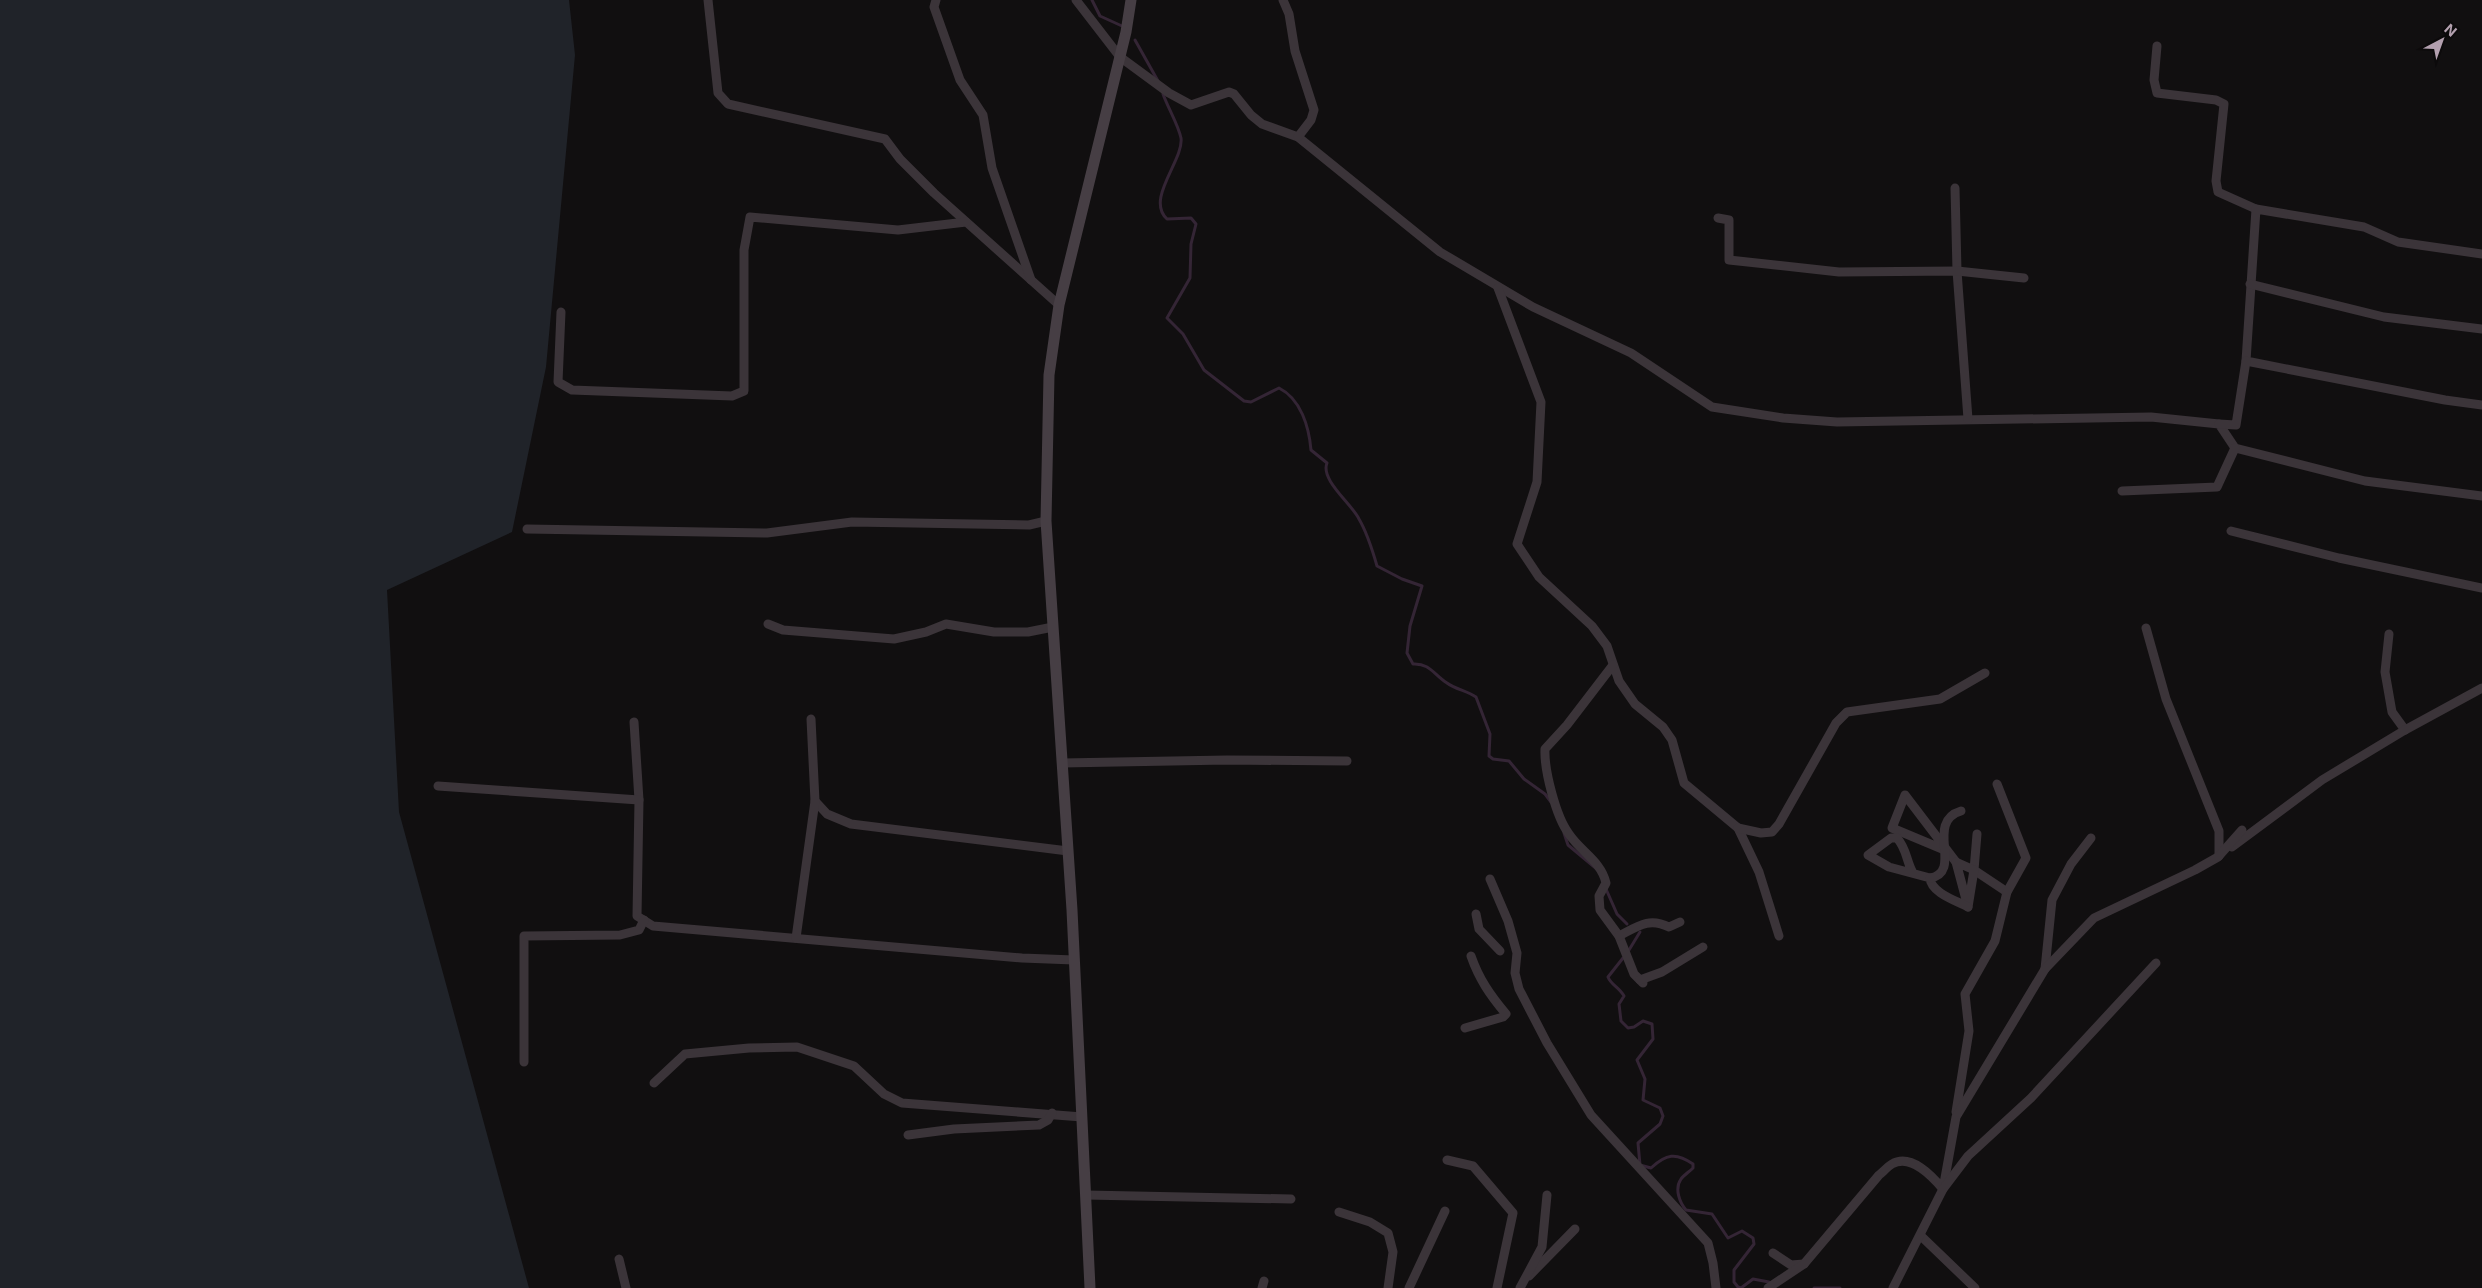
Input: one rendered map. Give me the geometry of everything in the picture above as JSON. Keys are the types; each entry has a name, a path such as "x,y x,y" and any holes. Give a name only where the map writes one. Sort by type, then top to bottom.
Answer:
{"main road":[{"path":"1090,1288 1068,851 1046,521 1050,375 1059,305 1120,57 1131,0"}],"street":[{"path":"708,0 718,94 722,99 728,104 885,138 900,159 966,222 1059,305"},
{"path":"936,0 934,7 960,80 983,115 992,168 1031,280"},
{"path":"1076,0 1120,57 1168,93 1192,105 1229,92 1234,94 1251,115 1262,124 1298,136 1440,252 1533,307 1631,353 1712,407 1797,419 1837,422 2151,417 2236,425 2246,361 2256,209"},
{"path":"1283,0 1289,14 1295,51 1314,110 1311,120 1298,136"},
{"path":"2157,46 2154,80 2157,93 2216,100 2224,104 2216,181 2218,192 2256,209 2364,227 2398,242 2482,254"},
{"path":"1955,188 1957,272 1968,419"},
{"path":"561,312 558,382 572,390 732,396 744,391 744,250 750,217 898,230 966,222"},
{"path":"1718,218 1728,220 1729,260 1837,272 1957,272 2024,278"},
{"path":"2250,284 2384,317 2482,329"},
{"path":"1498,288 1541,402 1537,482 1517,544 1539,577 1592,626 1607,646 1619,681 1635,704 1663,727 1672,740 1684,783 1738,828 1759,872 1779,936"},
{"path":"2246,361 2436,398 2482,405"},
{"path":"2219,424 2235,448 2365,481 2482,496"},
{"path":"2122,491 2217,487 2235,448"},
{"path":"527,529 767,533 852,522 1029,525 1046,521"},
{"path":"2231,531 2339,558 2482,588"},
{"path":"768,624 783,630 894,639 926,632 946,624 994,632 1028,632 1053,627"},
{"path":"2146,628 2166,699 2219,832 2218,857"},
{"path":"2389,634 2385,672 2392,712 2405,730"},
{"path":"1613,665 1567,725 1545,749 1544,766 1568,833 1604,872 1606,883 1598,903 1608,922 1619,936 1634,974 1642,981 1662,972 1703,947"},
{"path":"1738,828 1761,833 1772,832 1779,824 1836,723 1846,712 1940,699 1985,674"},
{"path":"1956,1117 2045,969 2094,918 2195,870 2218,857 2322,780 2405,730 2482,688"},
{"path":"796,938 815,801 811,719"},
{"path":"634,722 639,800 637,916 653,926 1022,958 1074,960"},
{"path":"1062,763 1228,760 1347,761"},
{"path":"1943,1189 1969,1031 1965,994 1995,940 2007,892 2026,858 1997,784"},
{"path":"438,786 639,800"},
{"path":"1947,851 1892,828 1905,795 1956,862 1968,907"},
{"path":"815,801 827,814 851,824 1068,851"},
{"path":"1914,872 1908,864 1904,846 1897,838 1891,838 1868,855 1889,867 1914,872 1930,878 1936,877 1942,870 1947,851 1944,840 1947,820 1953,813 1961,811"},
{"path":"2218,857 2242,830"},
{"path":"1968,907 1977,834"},
{"path":"2045,969 2052,900 2071,864 2091,838"},
{"path":"1956,862 1974,870 2007,892"},
{"path":"1930,878 1930,883 1935,889 1968,907"},
{"path":"1490,879 1508,921 1517,953 1515,973 1519,989 1547,1043 1591,1114 1708,1243 1714,1263 1716,1288"},
{"path":"1476,914 1479,929 1500,951"},
{"path":"524,1062 524,936 620,935 639,930 644,920"},
{"path":"1619,936 1644,923 1659,922 1669,928 1680,922"},
{"path":"1465,1028 1503,1018 1506,1014 1489,994 1477,974 1471,956"},
{"path":"1893,1288 1921,1236 1943,1189 1968,1156 2031,1098 2156,963"},
{"path":"654,1083 685,1054 749,1048 797,1047 854,1066 884,1094 902,1103 1082,1117"},
{"path":"908,1135 954,1128 1039,1124 1048,1120 1052,1114"},
{"path":"1447,1160 1473,1166 1513,1213 1497,1288"},
{"path":"1768,1288 1804,1264 1880,1175 1892,1164 1908,1163 1926,1170 1943,1189"},
{"path":"1086,1195 1291,1199"},
{"path":"1520,1286 1542,1247 1547,1195"},
{"path":"1409,1288 1445,1211"},
{"path":"1339,1212 1370,1222 1388,1233 1393,1252 1388,1288"},
{"path":"1520,1286 1575,1229"},
{"path":"1921,1236 1975,1288"},
{"path":"1773,1253 1791,1265 1804,1264"},
{"path":"619,1258 626,1288"}],"shaded area":[{"path":"0,0 569,0 575,55 546,367 512,532 387,590 399,812 529,1288 0,1288"}],"waterway":[{"path":"1092,0 1100,16 1122,26"},
{"path":"1135,40 1158,81"},
{"path":"1163,94 1181,138 1177,157 1163,190 1160,201 1161,211 1167,219 1191,218 1196,224 1191,244 1190,278 1167,318 1183,334 1204,370 1244,401 1251,402 1279,388 1293,399 1306,423 1311,450 1327,463 1328,477 1359,519 1367,535 1377,566 1402,579 1422,586 1410,626 1407,653 1413,664 1428,667 1450,685 1476,697 1490,734 1489,756 1493,759 1509,761 1524,779 1545,794 1551,802"},
{"path":"1564,833 1568,845 1598,870"},
{"path":"1606,889 1617,914 1627,924"},
{"path":"1629,950 1640,932"},
{"path":"1623,958 1608,977 1624,996 1619,1004 1621,1021 1628,1028 1634,1027 1643,1021 1652,1024 1653,1039 1637,1060 1645,1079 1643,1100 1660,1108 1663,1116 1660,1124 1638,1143 1640,1165 1651,1168 1661,1160 1671,1156 1676,1156 1693,1164 1693,1168 1681,1179 1678,1187 1680,1200 1684,1207 1686,1210 1712,1214 1728,1238 1742,1231 1753,1238 1754,1244 1734,1270 1734,1282 1738,1287 1741,1288 1753,1279 1769,1282"},
{"path":"1814,1288 1840,1288"}]}
